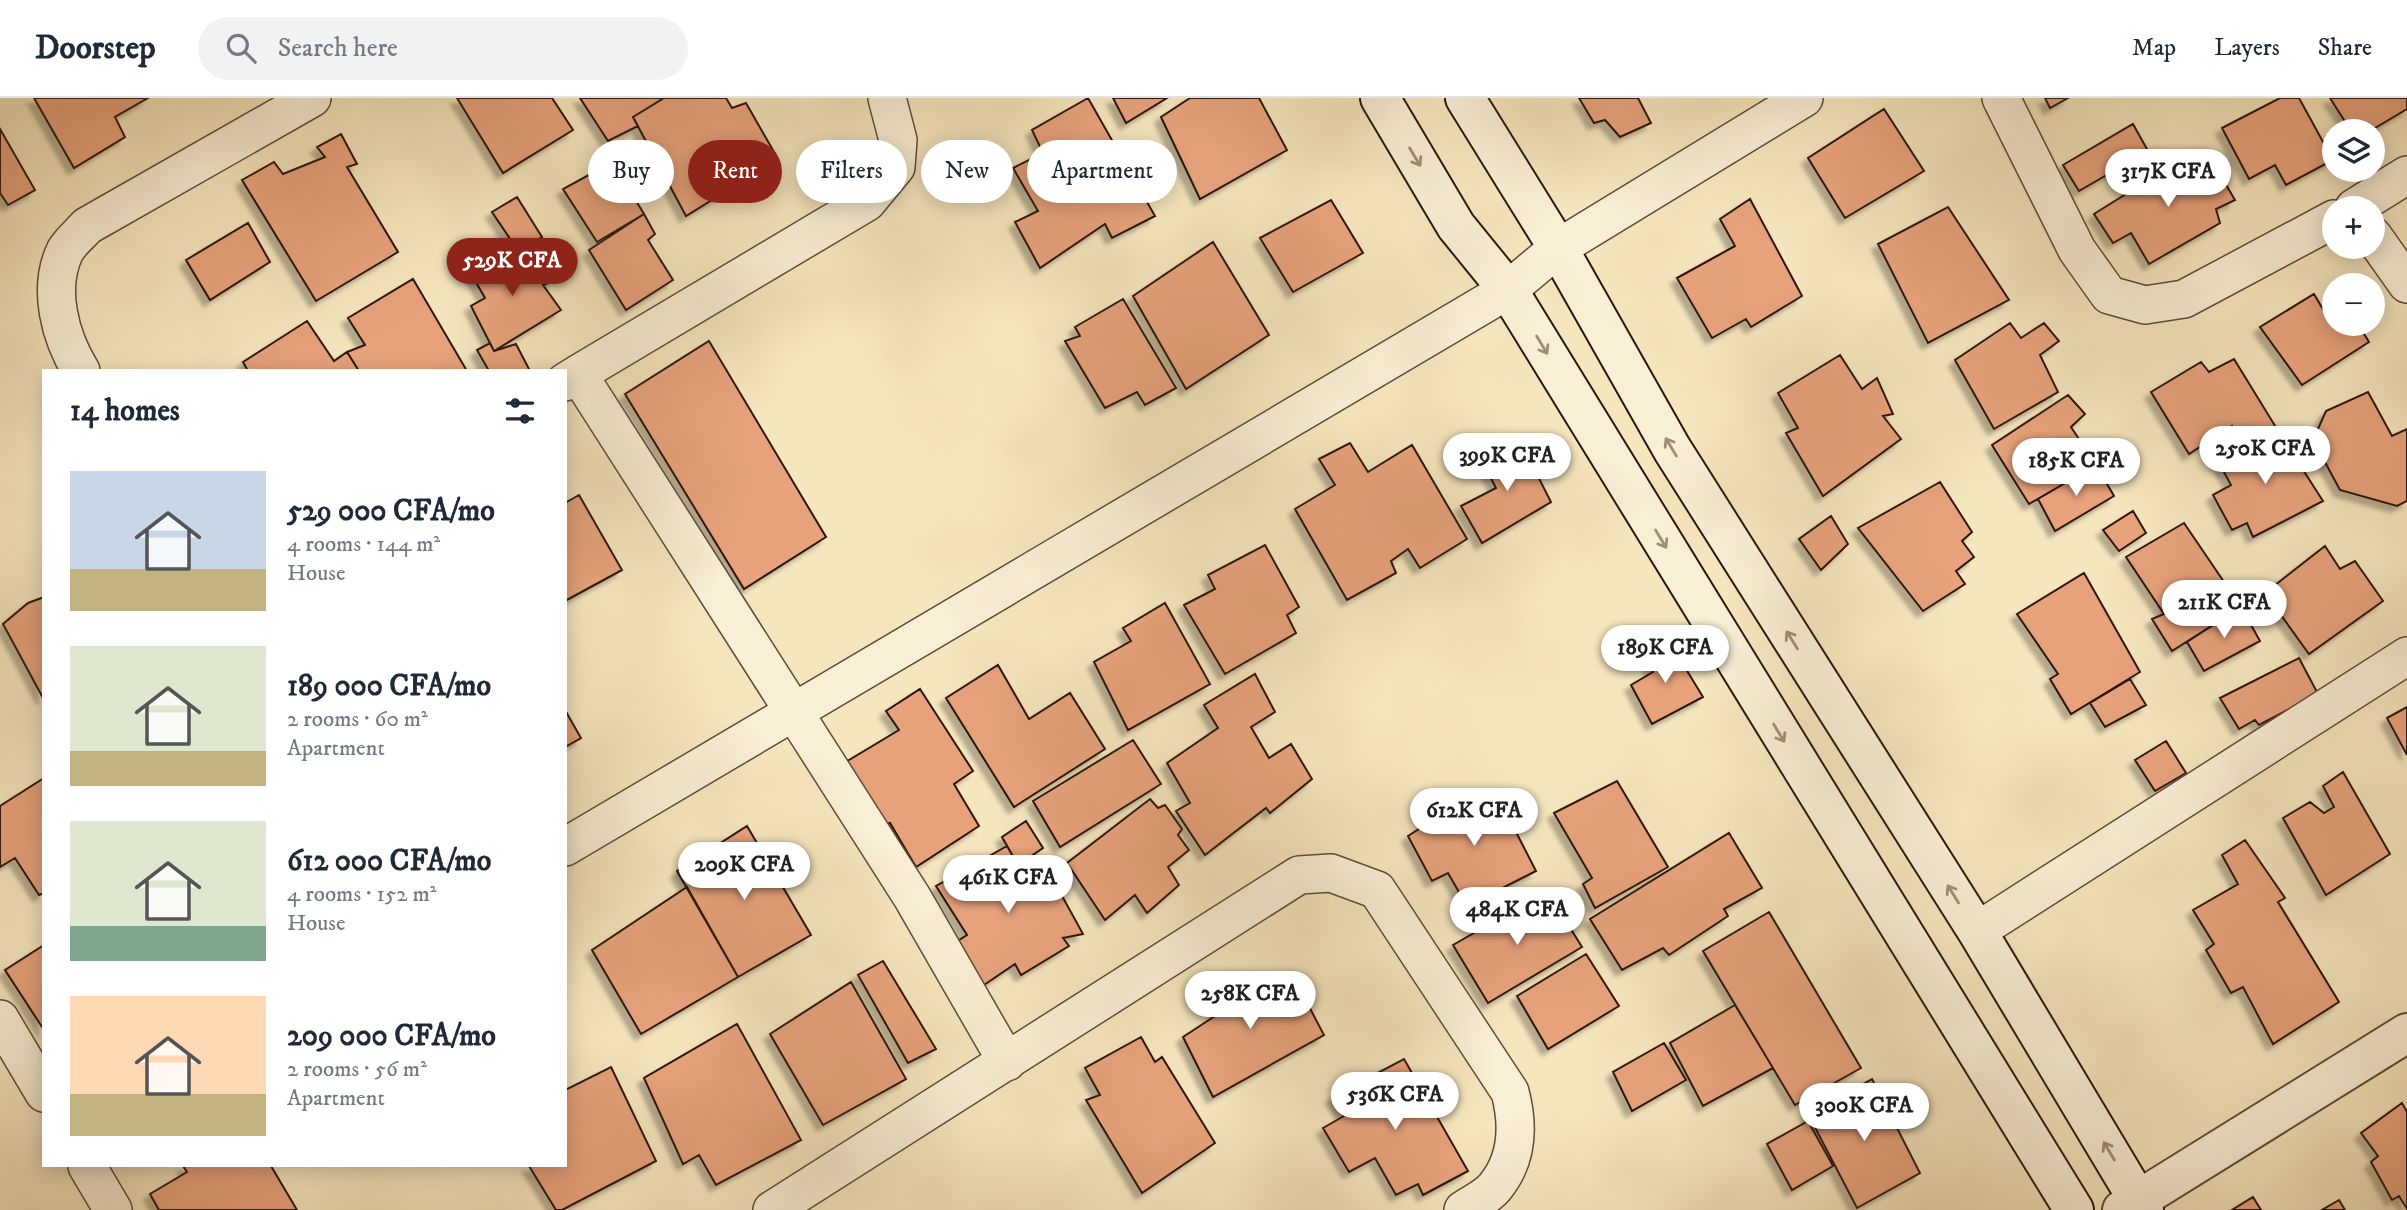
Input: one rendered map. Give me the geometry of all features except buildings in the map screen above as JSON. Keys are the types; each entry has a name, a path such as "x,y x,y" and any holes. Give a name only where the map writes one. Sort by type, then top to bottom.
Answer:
{"main road":[{"path":"1380,98 1456,226 1508,290 2074,1210"},
{"path":"1465,98 1558,248 1672,449 1977,931 2135,1207 2407,1033"}],"street":[{"path":"81,369 57,313 56,278 66,249 87,226 312,98"},
{"path":"887,98 898,140 896,167 867,202 571,378 794,710 912,897 1007,1062"},
{"path":"567,846 1508,290 1558,248 1804,98"},
{"path":"2001,98 2077,250 2109,295 2145,305 2185,299 2322,225"},
{"path":"2373,196 2407,175"},
{"path":"2385,253 2407,284"},
{"path":"1977,931 2407,656"},
{"path":"772,1210 1299,875 1331,873 1377,890 1510,1092 1517,1117 1513,1157 1494,1189 1463,1210"},
{"path":"0,1019 42,1090"},
{"path":"88,1167 113,1210"}]}
